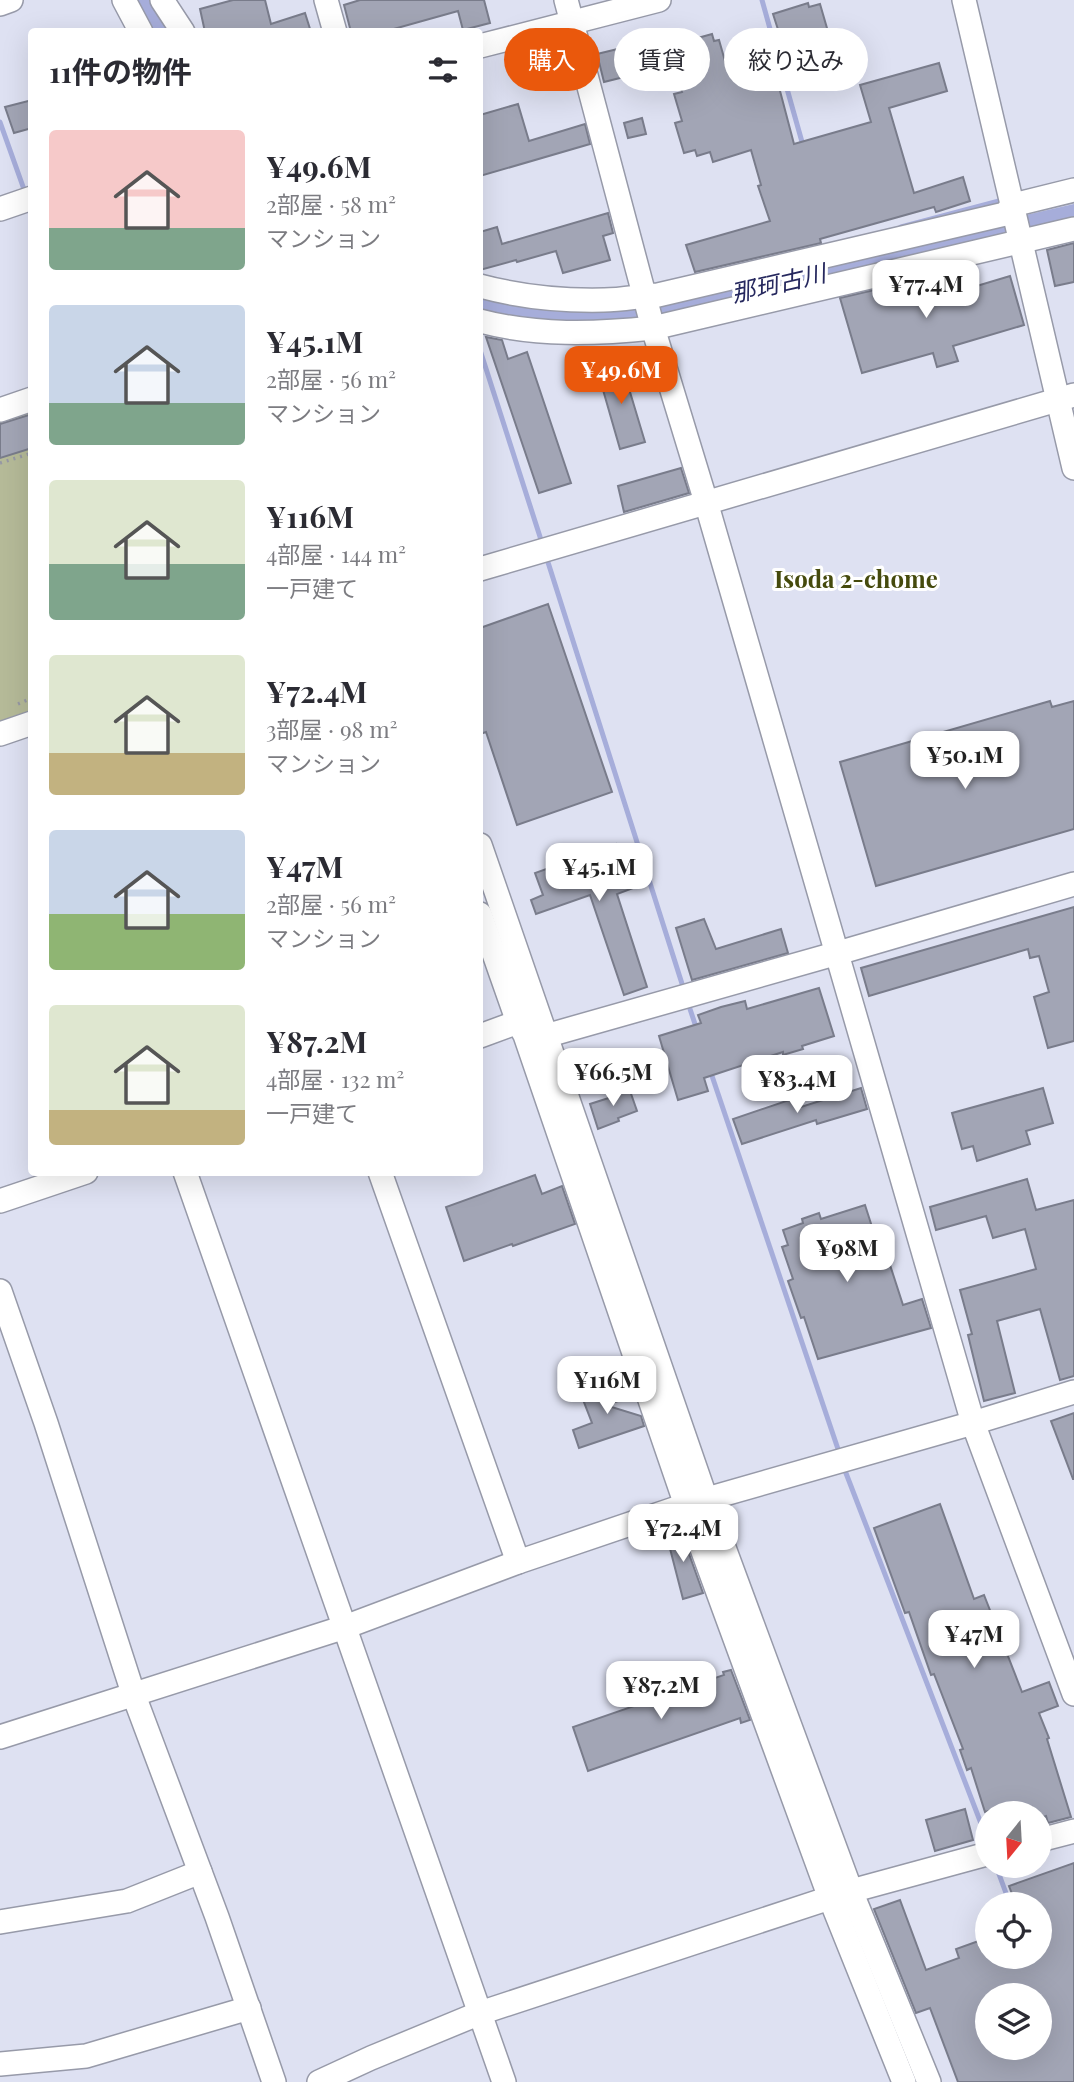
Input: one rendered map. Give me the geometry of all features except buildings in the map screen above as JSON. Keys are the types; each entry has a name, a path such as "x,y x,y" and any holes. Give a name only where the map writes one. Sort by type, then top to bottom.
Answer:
{"street":[{"path":"0,4 11,0"},
{"path":"124,0 139,28"},
{"path":"162,0 180,28"},
{"path":"326,0 334,28"},
{"path":"483,45 569,11 659,0"},
{"path":"964,0 1021,242 1066,397 1074,468"},
{"path":"569,11 653,328 838,953 973,1423 1074,1694"},
{"path":"483,287 556,300 606,300 658,295 1005,214 1013,205 1074,190"},
{"path":"0,209 28,199"},
{"path":"483,322 526,330 584,334 653,328 1074,229"},
{"path":"483,568 1066,397"},
{"path":"0,410 28,401"},
{"path":"0,734 28,725"},
{"path":"483,856 529,1030"},
{"path":"483,1036 529,1030 556,1033 1074,884"},
{"path":"483,921 529,1030 696,1502 840,1895 904,2082"},
{"path":"0,1201 74,1176"},
{"path":"186,1176 504,2082"},
{"path":"381,1176 518,1562"},
{"path":"0,1291 46,1423 133,1693 274,2082"},
{"path":"0,1737 345,1627 518,1562 696,1502 1074,1392"},
{"path":"1052,1836 1074,1830"},
{"path":"319,2082 371,2057 481,2013 840,1895 975,1857"},
{"path":"0,1922 127,1900 200,1872"},
{"path":"840,1895 929,2082"},
{"path":"0,2064 86,2056 249,2008"}],"path":[{"path":"0,463 28,454"}],"green space":[{"path":"28,411 28,714 0,724 0,421"}],"water":[{"path":"132,0 154,0 170,28 147,28"},
{"name":"那珂古川","path":"1074,204 1074,226 666,320 585,330 483,314 483,292 661,299"}],"waterway":[{"path":"762,0 770,28"},
{"path":"788,91 804,149"},
{"path":"0,122 26,195"},
{"path":"901,227 999,201 1001,208"},
{"path":"483,359 542,543"},
{"path":"546,556 684,990"},
{"path":"688,1003 697,1030"},
{"path":"710,1070 840,1455"},
{"path":"844,1468 975,1808"},
{"path":"1000,1878 1006,1892"}],"district":[{"name":"Isoda 2-chome","path":"856,578"}]}
